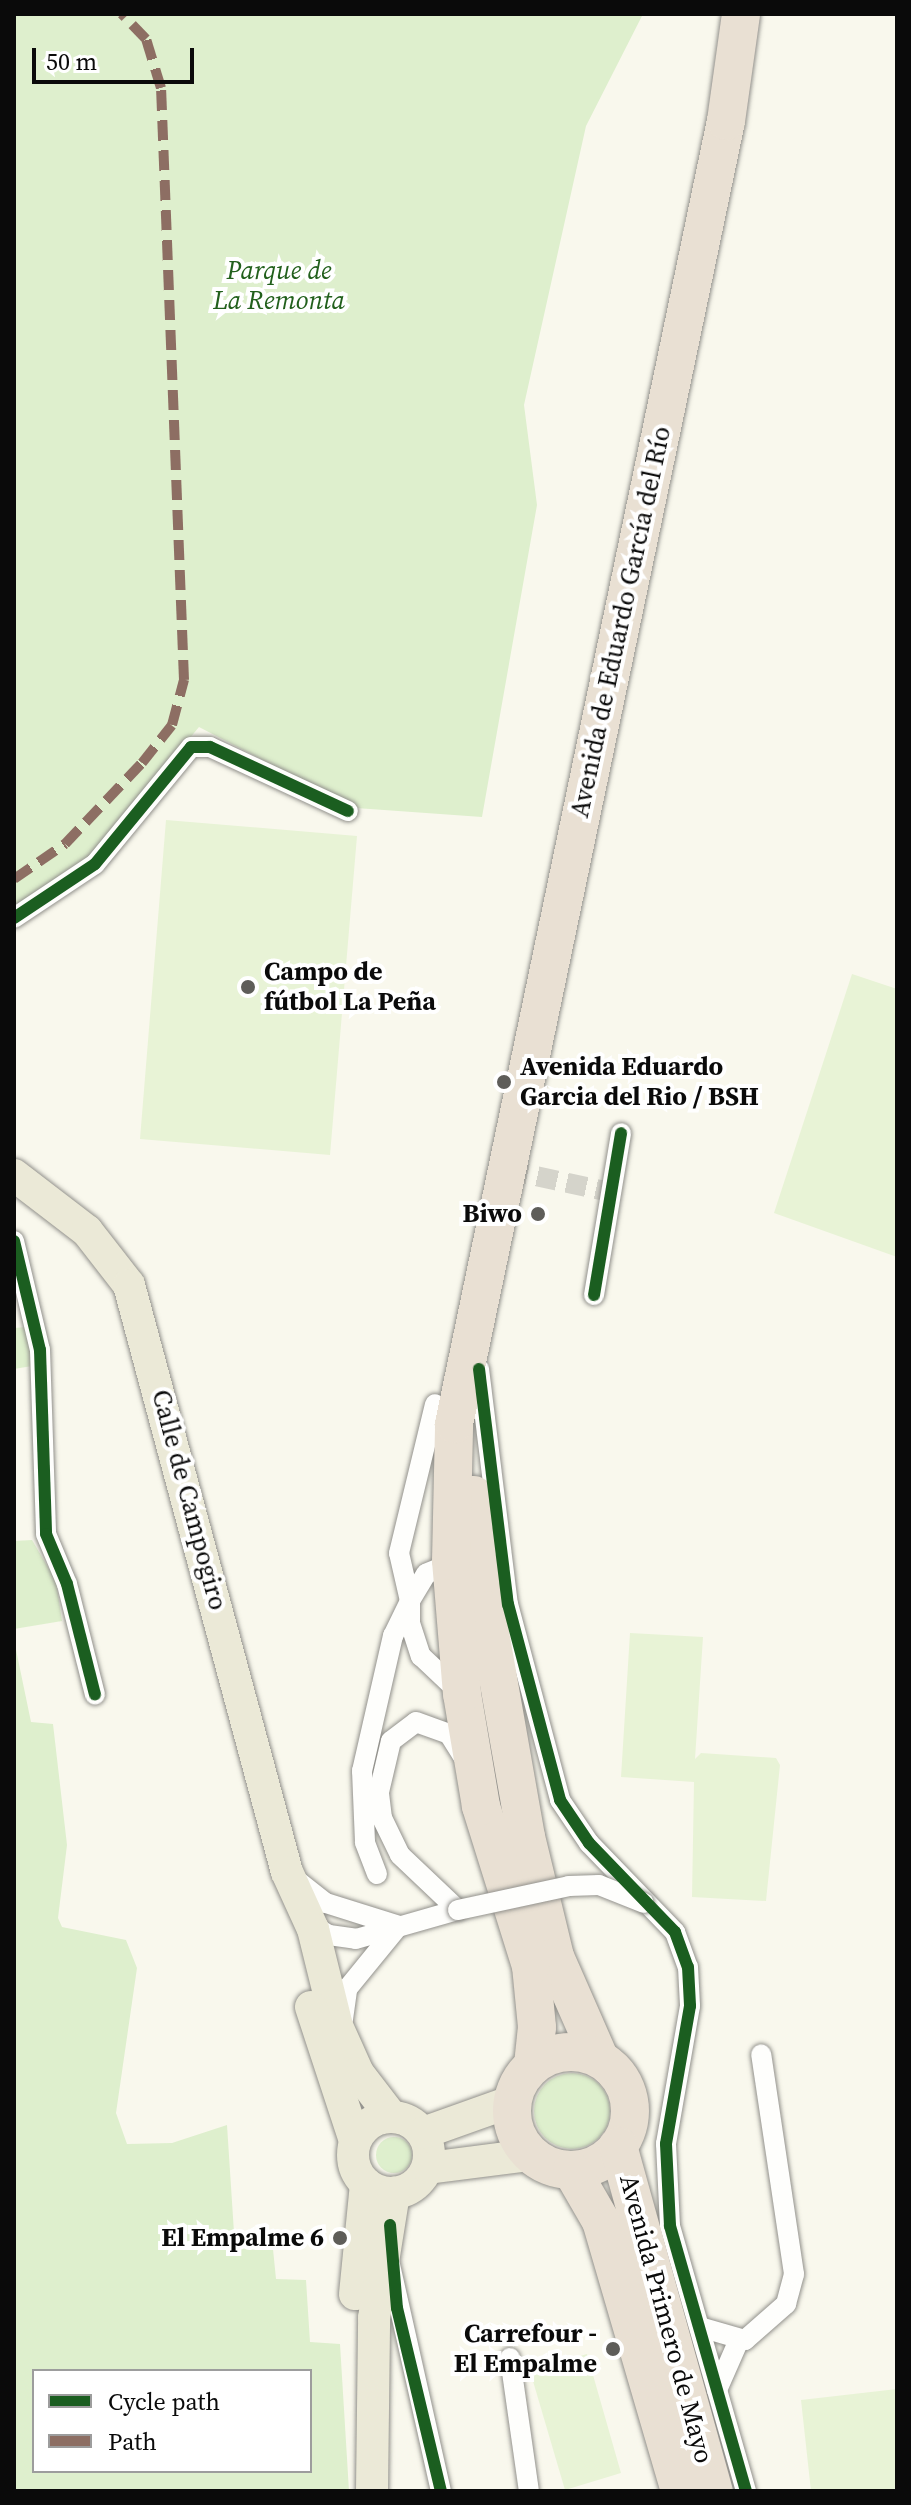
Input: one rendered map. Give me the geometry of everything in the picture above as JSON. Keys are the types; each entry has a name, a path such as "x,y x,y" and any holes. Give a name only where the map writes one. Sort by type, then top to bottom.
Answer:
{"highway":[{"name":"Avenida de Eduardo García del Río","path":"533,2065 537,2027 531,1966 481,1806 462,1694 485,1623 451,1561 454,1424 464,1354 496,1229 726,121 741,14"},
{"name":"Avenida de Eduardo García del Río","path":"496,1229 479,1369 473,1508 485,1623 555,1957 599,2057"},
{"path":"573,2051 599,2057 628,2090 629,2120 618,2146 597,2164 572,2171 530,2155 515,2127 513,2101 533,2065 573,2051"},
{"name":"Avenida Primero de Mayo","path":"618,2146 714,2491"},
{"name":"Avenida Primero de Mayo","path":"572,2171 601,2221 680,2491"}],"main road":[{"name":"Calle de Campogiro","path":"14,1175 87,1231 129,1285 287,1885 321,2044 355,2141"},
{"name":"Calle de Campogiro","path":"287,1885 313,1929 337,2026 358,2073 391,2116"},
{"path":"513,2101 423,2133 391,2116 363,2128 355,2141 353,2156 380,2188 408,2190 428,2168 530,2155"},
{"path":"423,2133 428,2168"},
{"path":"372,2491 369,2421 355,2334 380,2188"},
{"path":"369,2421 386,2299 376,2221"}],"street":[{"path":"14,918 95,864 191,747 210,747 348,811"},
{"path":"594,1295 621,1133"},
{"path":"14,1241 40,1350 46,1534 67,1584 95,1695"},
{"path":"435,1404 399,1553 421,1656 462,1694"},
{"path":"377,1874 365,1842 362,1771 393,1636 426,1574 451,1561"},
{"path":"414,1634 485,1623"},
{"name":"Avenida Primero de Mayo","path":"485,1623 567,1815 644,1903 675,1932 688,1967 690,2006 669,2100 666,2181 670,2226 746,2491"},
{"path":"458,1910 412,1870 386,1830 379,1792 391,1741 416,1722 449,1734 470,1770 481,1806"},
{"path":"287,1885 326,1903 399,1926 343,1999 342,2016 358,2073"},
{"name":"Avenida Primero de Mayo","path":"313,1929 356,1939 458,1910 578,1885 609,1888 644,1903"},
{"path":"717,2390 739,2340 786,2304 794,2274 761,2054"},
{"path":"386,2299 441,2491"},
{"path":"700,2327 739,2340"},
{"path":"510,2358 529,2491"}],"green space":[{"name":"Parque de La Remonta","path":"14,14 643,14 586,126 524,405 537,505 482,817 356,808 199,727 89,859 14,907"},
{"name":"Campo de fútbol La Peña","path":"166,820 357,836 330,1155 140,1139"},
{"path":"852,974 897,989 897,1257 774,1213"},
{"path":"27,1327 32,1366 14,1369 14,1328"},
{"path":"32,1540 56,1581 62,1621 14,1629 14,1541"},
{"path":"630,1633 703,1637 695,1759 701,1753 776,1758 780,1765 766,1901 692,1897 694,1782 621,1777"},
{"path":"14,1640 31,1722 53,1724 67,1845 58,1918 62,1927 126,1940 137,1968 116,2113 127,2144 172,2143 227,2125 235,2248 273,2249 276,2279 306,2280 310,2342 340,2344 349,2491 14,2491"},
{"path":"572,2073 586,2076 599,2084 607,2097 610,2111 607,2125 599,2138 586,2146 572,2149 558,2146 545,2138 537,2125 534,2111 537,2097 545,2084 558,2076"},
{"path":"394,2137 407,2142 412,2155 407,2168 394,2173 381,2168 376,2155 381,2142"},
{"path":"587,2354 621,2473 565,2490 530,2371"},
{"path":"897,2389 897,2491 811,2491 801,2400"}],"tunnel":[{"path":"508,1170 610,1192"}],"marked path":[{"path":"14,879 65,844 142,763 172,725 184,680 161,88 146,39 122,14"}],"cycle path":[{"path":"14,918 95,864 191,747 210,747 348,811"},
{"path":"594,1295 621,1133"},
{"path":"14,1241 40,1350 46,1534 67,1584 95,1695"},
{"path":"479,1369 508,1604 560,1800 589,1843 675,1932 688,1967 690,2006 666,2144 670,2226 746,2491"},
{"path":"390,2225 397,2308 441,2491"}],"place":[{"name":"Campo de fútbol La Peña","path":"248,987"},
{"name":"Avenida Eduardo Garcia del Rio / BSH","path":"504,1082"},
{"name":"Biwo","path":"538,1214"},
{"name":"El Empalme 6","path":"340,2238"},
{"name":"Carrefour - El Empalme","path":"613,2349"}]}
